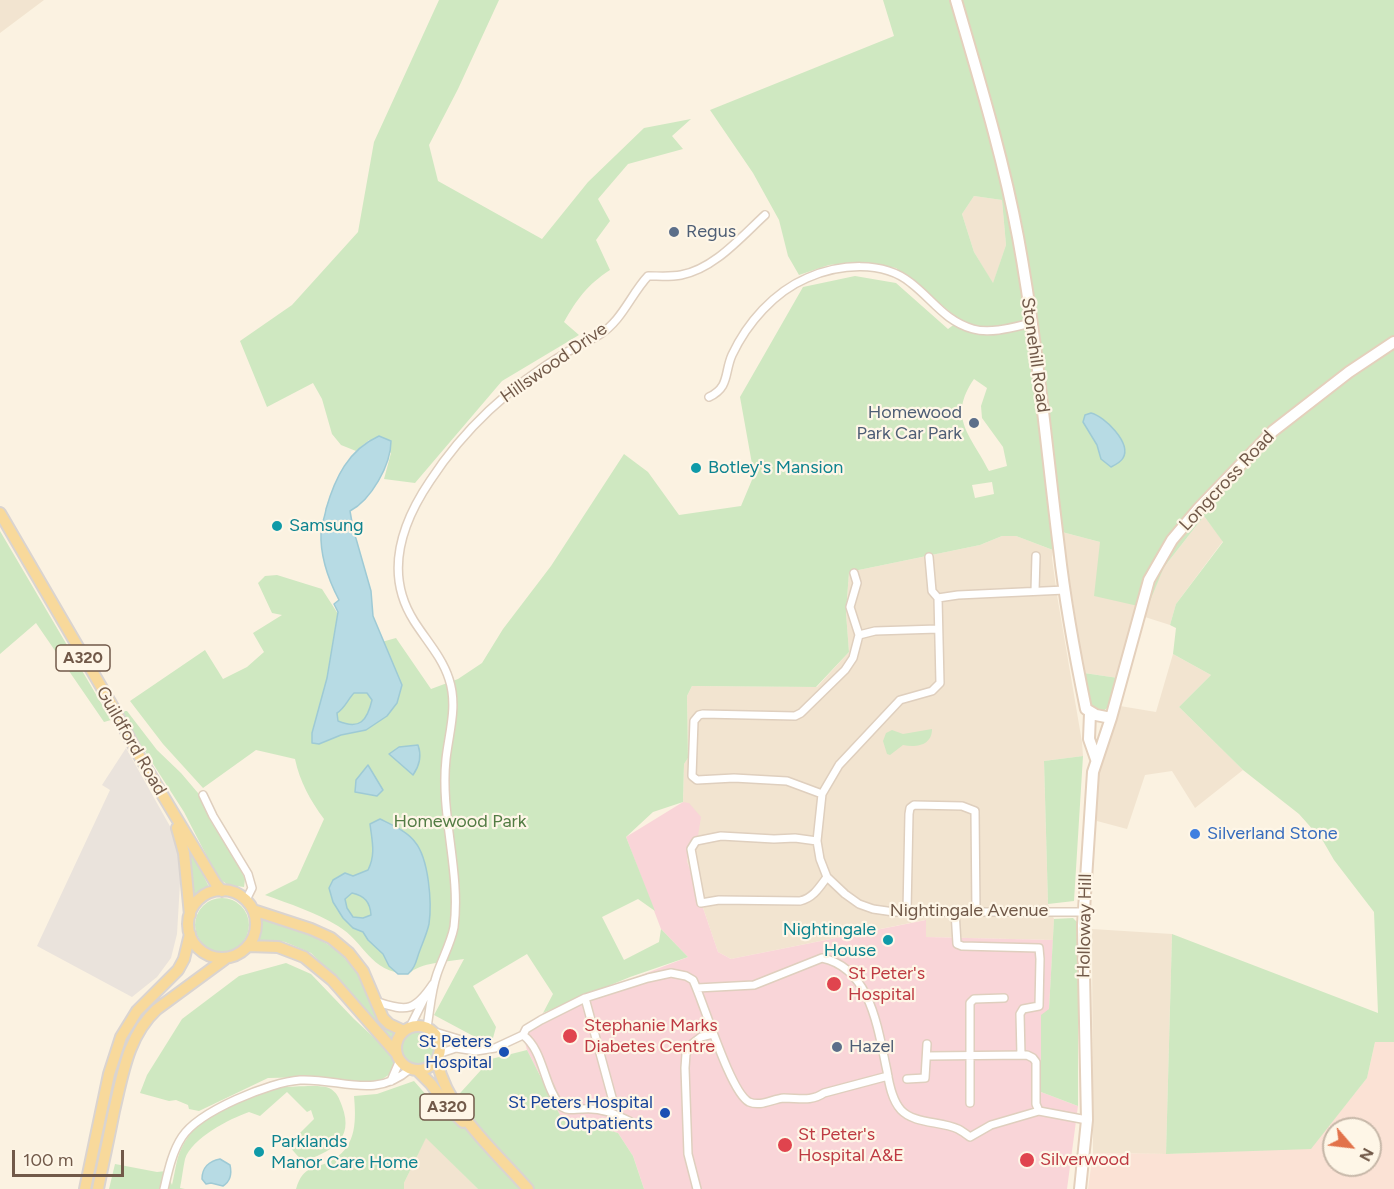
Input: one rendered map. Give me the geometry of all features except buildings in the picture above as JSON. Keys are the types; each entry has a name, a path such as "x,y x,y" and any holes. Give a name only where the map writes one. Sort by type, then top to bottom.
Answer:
{"main road":[{"name":"Stonehill Road","path":"956,0 995,135 1018,237 1065,590 1086,709 1090,713 1089,739 1096,759"},
{"name":"Longcross Road","path":"1125,669 1149,580 1172,540 1273,430 1349,372 1394,342"},
{"name":"Guildford Road","path":"0,513 173,813 222,891"},
{"name":"Holloway Hill","path":"1080,1189 1087,1120 1083,912 1090,797 1096,759 1125,669"},
{"path":"1090,713 1111,718"},
{"name":"Guildford Road","path":"173,813 184,847 190,915"},
{"path":"190,915 201,898 213,892 233,892 249,905 331,938 349,953 363,971 383,1018 389,1024 407,1029 422,1026 431,1030"},
{"path":"98,1189 126,1059 135,1037 148,1017 157,1009 225,959 248,946 256,925 249,905"},
{"name":"A320","path":"85,1189 109,1074 118,1043 132,1016 181,964 190,934 190,915"},
{"path":"190,934 193,942 205,953 225,959"},
{"name":"A320","path":"248,946 278,947 304,957 332,980 398,1056 431,1084 452,1112 482,1137"},
{"path":"398,1056 397,1042 407,1029"},
{"name":"A320","path":"431,1030 441,1044 439,1057 447,1092 482,1137 528,1189"},
{"name":"A320","path":"414,1070 425,1070 439,1057"}],"street":[{"name":"Hillswood Drive","path":"407,1029 434,981 453,930 456,905 444,794 453,697 449,678 435,648 413,620 400,593 397,569 402,540 411,515 428,483 451,451 499,400 566,352 600,335 627,309 648,276 681,275 698,270 713,261 765,215"},
{"path":"709,397 719,393 725,384 731,358 742,336 763,310 785,289 809,277 837,269 868,267 894,273 911,283 943,315 975,330 996,330 1031,322"},
{"path":"1035,591 1036,556"},
{"path":"817,841 795,838 721,836 696,841 691,849 701,903 719,900 800,901 813,896 827,877 820,860 817,841 822,794 839,765 900,700 936,688 940,683 938,597 932,591 929,557"},
{"path":"822,794 787,781 734,778 697,780 692,776 693,725 696,717 703,714 795,716 801,713 845,670 853,658 859,635 850,607 857,583 854,573"},
{"path":"938,597 1065,590"},
{"path":"859,635 875,631 938,629"},
{"path":"203,795 248,874 252,888 249,905"},
{"path":"907,911 909,814 910,808 915,805 962,806 975,811 976,911"},
{"name":"Nightingale Avenue","path":"827,877 845,894 865,907 894,912 1083,912"},
{"path":"955,911 957,944 1039,948 1039,1006 1023,1009 1020,1014 1021,1055"},
{"path":"697,988 754,985 822,958 837,962 854,975 872,1010 895,1101 903,1112 957,1128 969,1137 991,1125 1039,1111 1087,1120"},
{"path":"439,1057 456,1048 476,1051 501,1046 523,1035 526,1029 540,1020 585,998 639,980 671,973 693,980 713,1034 740,1093 747,1101 759,1104 777,1099 815,1100 824,1093 888,1076"},
{"name":"Hillswood Drive","path":"431,1030 434,981"},
{"name":"Hillswood Drive","path":"378,1002 398,1009 405,1008 426,994"},
{"path":"585,998 613,1101 607,1110"},
{"path":"970,1103 970,1003 974,999 1004,998"},
{"path":"431,1030 488,1048"},
{"path":"697,1189 688,1154 686,1054 696,1040 713,1034"},
{"path":"523,1035 537,1055 561,1105 570,1111 584,1108 607,1110 631,1122"},
{"path":"907,1079 925,1078 927,1044"},
{"path":"927,1056 1027,1055 1036,1062 1036,1104 1039,1111"},
{"path":"391,1081 398,1056"},
{"path":"164,1189 181,1138 191,1126 206,1115 258,1090 301,1080 377,1086 414,1070"}],"shaded area":[{"path":"0,0 44,0 0,33"},
{"path":"974,196 1002,200 1006,245 993,284 974,252 962,214"},
{"path":"1204,516 1223,541 1176,604 1170,625 1145,617 1120,706 1156,712 1173,654 1211,675 1179,707 1243,770 1195,808 1172,771 1145,775 1127,829 1097,821 1097,773 1118,678 1084,673 1062,532 1100,542 1146,607 1164,567"},
{"path":"1002,536 1016,536 1053,550 1057,595 1082,742 1083,756 1044,761 1048,904 1054,919 1053,940 926,937 925,920 731,959 718,952 687,861 690,845 683,802 684,764 688,758 687,696 692,686 817,687 849,652 846,613 849,572 980,545"},
{"path":"126,748 176,837 181,866 177,934 171,958 157,977 132,997 37,946 110,790 102,785"},
{"name":"St Peter's Hospital","path":"683,802 689,803 701,817 698,836 690,845 687,861 718,952 731,959 926,920 926,937 1053,940 1041,1092 1078,1106 1067,1189 644,1189 633,1156 618,1133 560,1115 527,1050 523,1035 543,1013 688,957 661,929 626,837"},
{"path":"1092,929 1172,934 1166,1154 1093,1153"},
{"path":"1375,1042 1394,1042 1394,1189 1088,1189 1093,1153 1166,1154 1311,1148 1322,1134 1322,1177 1382,1177 1382,1117 1336,1117 1367,1078"},
{"path":"426,1137 478,1189 404,1189 404,1183"}],"green space":[{"path":"439,0 499,0 429,145 438,181 542,239 588,182 644,128 691,119 672,136 683,149 628,164 598,199 610,221 596,240 610,270 583,293 564,322 579,335 502,381 415,483 384,479 391,453 369,440 356,451 341,445 332,434 322,399 313,383 267,407 240,341 292,305 358,232 374,142"},
{"name":"Homewood Park","path":"883,0 1394,0 1394,1042 1375,1042 1367,1078 1336,1117 1322,1117 1322,1135 1311,1149 1166,1154 1172,934 1378,1013 1374,912 1334,860 1323,841 1299,814 1243,770 1179,707 1211,675 1173,654 1176,628 1170,625 1176,604 1223,542 1204,516 1164,567 1147,608 1094,596 1100,542 1062,532 1053,550 1016,536 1002,536 980,545 849,572 846,613 849,652 816,687 692,686 687,696 688,758 684,764 683,802 653,812 626,837 655,911 638,899 602,917 624,960 659,942 661,929 688,957 630,977 543,1013 553,994 527,954 473,986 496,1027 493,1038 477,1038 434,1015 464,959 427,965 408,974 395,972 376,962 338,926 311,912 265,895 297,879 324,819 306,790 295,759 256,750 203,788 163,744 130,701 205,650 223,679 247,667 264,652 253,633 282,615 272,613 258,583 265,576 277,575 322,589 338,614 331,656 396,638 431,689 458,679 482,663 503,629 551,566 624,454 648,472 679,515 741,506 754,475 740,397 803,287 855,276 896,283 948,329 960,320 896,268 855,262 829,265 799,275 788,256 779,220 753,173 710,110 894,36","holes":["974,196 1002,200 1006,245 993,283 974,252 962,214","974,379 987,388 981,406 982,418 1003,447 1007,466 989,471 969,436 962,416 962,405","992,482 994,494 975,498 972,485"]},
{"path":"0,531 111,720 104,722 36,623 0,654"},
{"path":"1084,673 1118,678 1110,706 1102,712 1096,712 1091,707"},
{"path":"119,711 127,711 157,750 198,793 210,820 240,868 245,879 244,887 228,885 218,878 184,812"},
{"path":"932,729 927,742 913,746 903,745 890,755 887,754 883,741 886,733 892,730 903,734"},
{"path":"1083,756 1074,901 1048,904 1044,761"},
{"path":"190,848 209,887 193,897 188,851"},
{"path":"217,898 227,898 237,902 245,910 249,925 245,940 237,948 227,952 217,952 207,948 199,940 195,930 195,920 199,910 207,902"},
{"path":"258,916 310,935 344,957 359,977 381,1021 395,1034 392,1039 311,953 285,942 256,941"},
{"path":"1073,918 1078,923 1078,1106 1041,1092 1041,1015 1049,1009 1054,919"},
{"path":"286,963 311,974 383,1046 392,1056 394,1065 390,1074 381,1080 366,1084 312,1077 268,1078 199,1111 189,1109 188,1105 176,1100 169,1101 140,1093 147,1075 182,1019 239,976"},
{"path":"418,1032 430,1037 435,1049 430,1061 418,1066 406,1061 401,1049 406,1037"},
{"path":"527,1050 560,1115 618,1133 633,1156 644,1189 478,1189 426,1138 404,1183 404,1189 296,1189 307,1171 334,1159 347,1146 355,1122 354,1096 377,1094 414,1081 442,1113 491,1059"},
{"path":"320,1086 334,1091 340,1100 345,1118 345,1128 338,1143 322,1154 303,1162 288,1145 314,1119 311,1110 307,1112 287,1092 260,1116 249,1112 241,1115 212,1130 195,1144 185,1159 180,1188 185,1189 109,1189 115,1164 157,1172 166,1171 172,1185 181,1149 199,1125 211,1116 239,1102 282,1087"}],"water":[{"path":"1091,413 1103,419 1124,445 1123,458 1111,467 1101,459 1097,445 1083,422 1085,415"},
{"path":"379,436 391,441 388,461 372,490 358,506 350,511 371,591 373,616 402,685 397,703 387,716 366,730 341,735 319,744 312,743 312,733 327,678 338,612 334,604 339,600 323,559 322,527 330,498 344,466 368,442","holes":["354,693 367,693 372,700 368,713 361,722 346,724 338,721 337,713"]},
{"path":"418,745 420,760 413,775 389,754 399,747"},
{"path":"368,765 383,790 377,796 355,792 356,780"},
{"path":"380,819 399,829 415,842 424,859 430,893 429,924 416,963 408,974 398,974 363,932 353,928 343,918 333,902 329,888 333,880 345,873 353,876 368,870 373,853 370,824","holes":["352,893 366,900 371,915 363,918 353,917 347,908 345,899"]},
{"path":"220,1159 230,1165 229,1180 223,1186 206,1184 202,1179 205,1168 209,1163"}],"place":[{"name":"Regus","path":"674,232"},
{"name":"Homewood Park Car Park","path":"974,423"},
{"name":"Botley's Mansion","path":"696,468"},
{"name":"Samsung","path":"277,526"},
{"name":"Silverland Stone","path":"1195,834"},
{"name":"Nightingale House","path":"888,940"},
{"name":"St Peter's Hospital","path":"834,984"},
{"name":"Stephanie Marks Diabetes Centre","path":"570,1036"},
{"name":"Hazel","path":"837,1047"},
{"name":"St Peters Hospital","path":"504,1052"},
{"name":"St Peters Hospital Outpatients","path":"665,1113"},
{"name":"St Peter's Hospital A&E","path":"785,1145"},
{"name":"Parklands Manor Care Home","path":"259,1152"},
{"name":"Silverwood","path":"1027,1160"}]}
